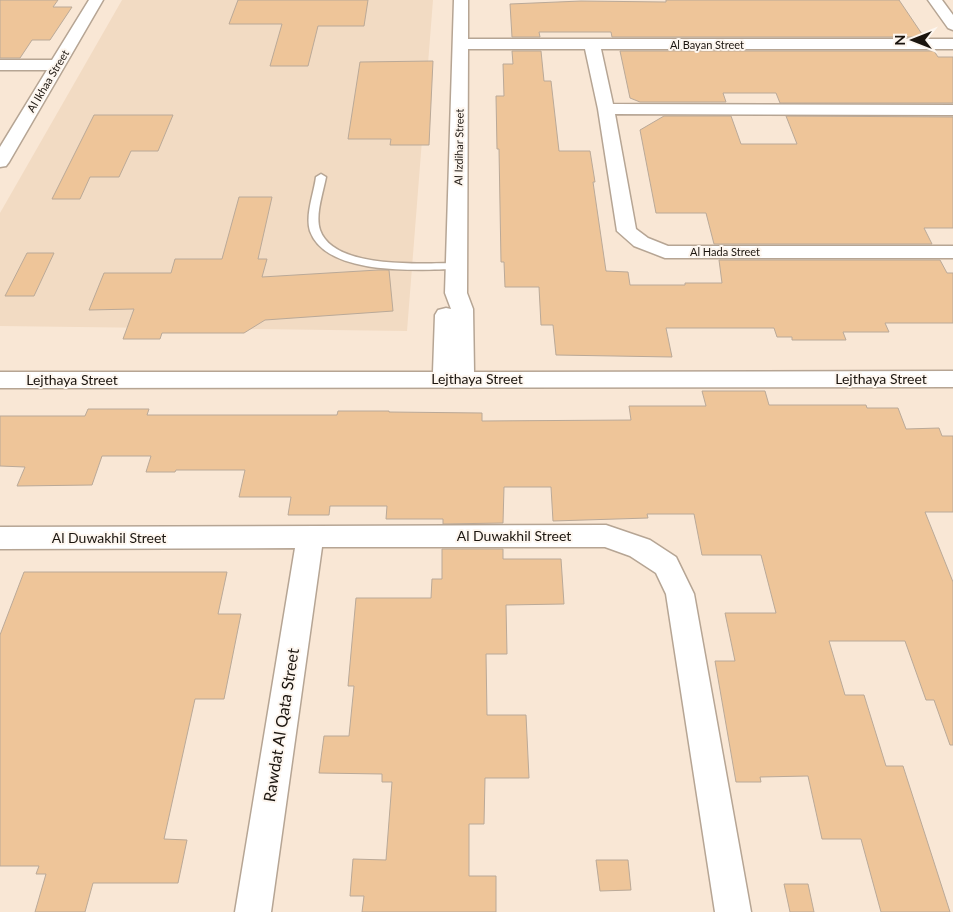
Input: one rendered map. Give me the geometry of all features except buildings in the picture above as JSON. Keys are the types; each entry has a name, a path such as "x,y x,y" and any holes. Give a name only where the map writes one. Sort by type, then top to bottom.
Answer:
{"street":[{"name":"Al Ikhaa Street","path":"0,162 96,0"},
{"name":"Al Izdihar Street","path":"453,380 462,309 456,293 461,0"},
{"path":"934,0 953,25"},
{"name":"Al Bayan Street","path":"461,44 953,44"},
{"name":"Al Hada Street","path":"592,45 606,109 627,231 641,242 665,252 953,252"},
{"path":"0,64 58,65"},
{"path":"606,109 953,110"},
{"name":"Lejthaya Street","path":"0,380 951,383"},
{"name":"Al Duwakhil Street","path":"0,538 606,536 640,548 666,564 680,594 733,912"},
{"name":"Rawdat Al Qata Street","path":"253,912 310,537"}],"lane":[{"path":"321,177 314,223 315,231 319,239 334,251 351,259 378,264 456,266"}],"shaded area":[{"path":"122,0 433,0 407,331 0,326 0,213"}]}
